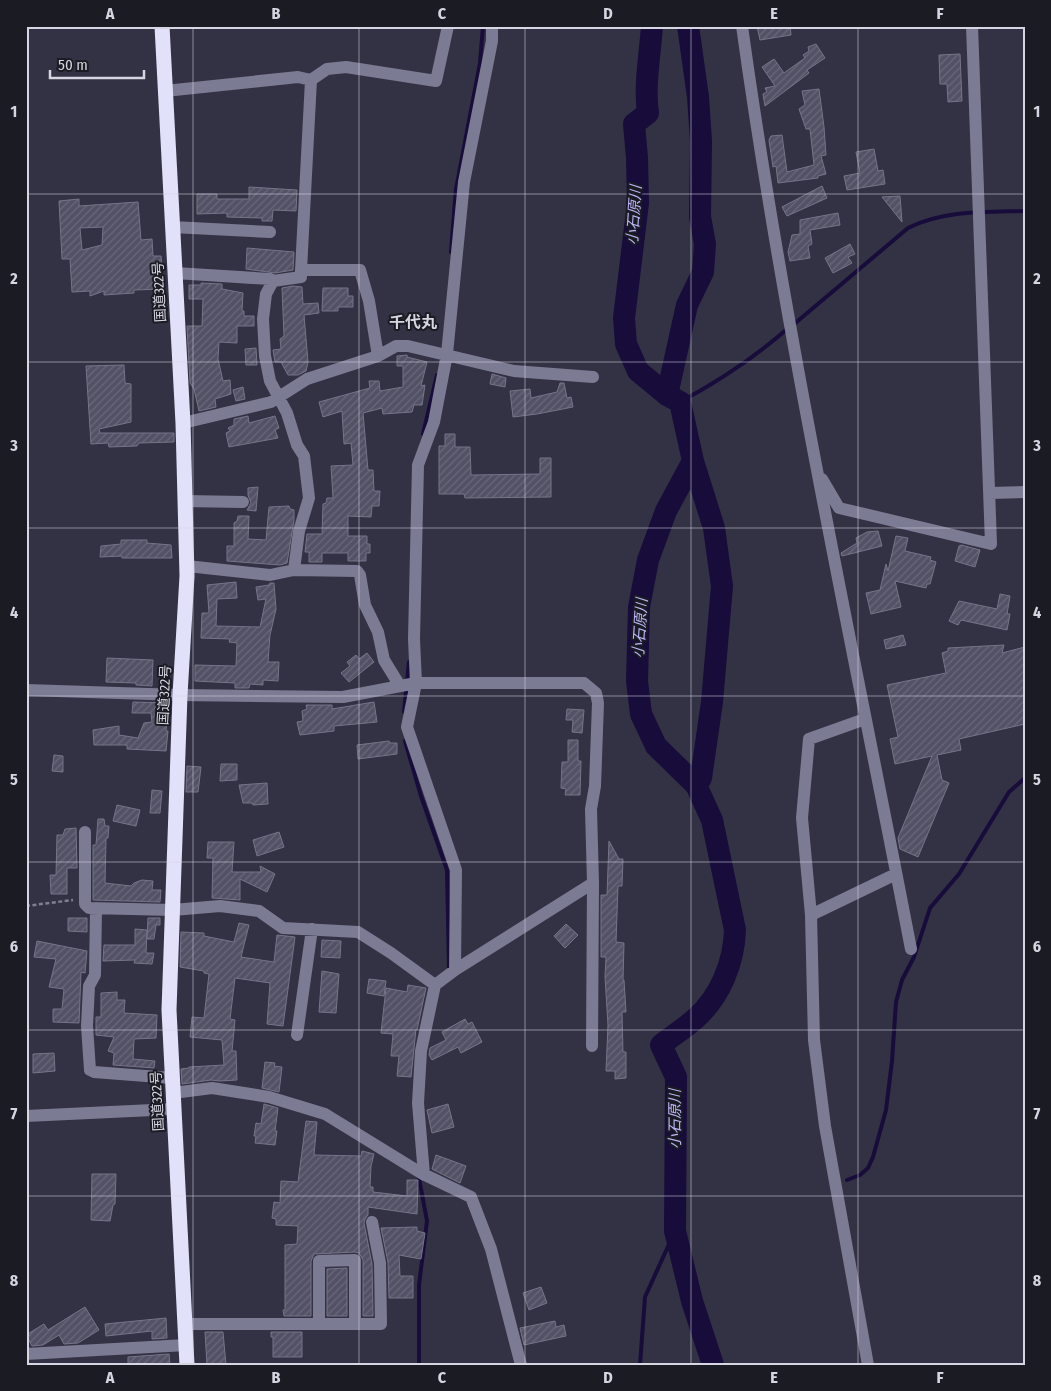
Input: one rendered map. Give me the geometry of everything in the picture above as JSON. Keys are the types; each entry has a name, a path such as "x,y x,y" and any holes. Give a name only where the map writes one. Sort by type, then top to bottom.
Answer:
{"highway":[{"name":"国道322号","path":"162,26 183,423 187,566 180,695 169,1010 187,1365"}],"street":[{"path":"312,80 327,69 346,67 436,81 448,26"},
{"path":"455,970 456,870 407,727 408,684 414,639 418,465 434,422 464,182 492,41 492,26"},
{"path":"742,26 757,135 817,471 911,949"},
{"path":"817,471 839,508 991,544 972,26"},
{"path":"165,91 298,76 312,80"},
{"path":"175,273 270,278 273,281 301,277 312,80"},
{"path":"172,227 270,232"},
{"path":"302,270 360,270 369,301 378,356"},
{"path":"273,281 266,294 263,319 265,356 270,381 279,395 297,445 304,456 309,498 299,531 294,570"},
{"path":"183,423 271,402 279,395 307,379 378,356 396,346 408,346 443,353 514,371 593,377"},
{"path":"990,493 1025,492"},
{"path":"184,501 243,502"},
{"path":"187,566 270,575 294,570 357,572 360,575 366,605 378,632 384,660 408,684"},
{"path":"26,690 180,695 342,697 408,684 584,683 596,693 598,703 591,809 593,883 592,1046"},
{"path":"865,719 809,739 802,818 811,915 814,1040 822,1107 868,1365"},
{"path":"85,832 85,904 90,908 173,910 220,906 258,911 283,928 358,932 391,953 433,984"},
{"path":"811,915 896,874"},
{"path":"424,1175 418,1104 421,1051 433,984 593,883"},
{"path":"96,908 95,975 88,986 87,1026 90,1070 94,1072 172,1078"},
{"path":"298,1035 312,930"},
{"path":"173,1094 212,1088 269,1097 325,1114 424,1175 472,1197 491,1250 522,1365"},
{"path":"26,1116 174,1109"},
{"path":"185,1324 381,1324 380,1264 372,1222"},
{"path":"319,1324 320,1261 355,1260 355,1324"},
{"path":"26,1354 186,1346"}],"path":[{"path":"26,906 85,898"}],"building":[{"path":"757,26 790,26 791,35 760,40"},
{"path":"816,44 825,58 807,70 809,73 765,106 763,94 767,92 765,88 775,86 762,67 774,59 784,73 805,58 803,55 809,51 808,47"},
{"path":"960,54 962,101 948,102 947,84 940,84 939,55"},
{"path":"819,89 826,155 821,156 826,174 818,176 818,178 778,183 776,166 773,167 769,140 771,136 782,135 787,172 814,165 810,129 806,129 799,109 805,105 802,91"},
{"path":"874,149 878,171 883,170 885,184 847,190 844,176 860,173 856,152"},
{"path":"822,186 827,198 787,216 782,207"},
{"path":"249,187 297,190 296,211 273,210 272,221 262,221 262,218 227,217 227,213 197,214 197,194 217,194 217,199 249,199"},
{"path":"900,196 902,222 882,197"},
{"path":"79,199 79,206 138,202 141,240 152,239 153,256 161,256 164,289 134,290 134,293 104,295 104,291 90,296 90,291 72,292 70,259 62,259 59,201","holes":["103,227 102,245 82,250 80,228"]},
{"path":"838,213 840,225 810,230 812,244 808,246 810,258 790,261 788,252 792,235 800,234 800,220"},
{"path":"850,244 855,254 848,257 852,263 833,273 825,258"},
{"path":"247,248 294,252 293,270 275,273 246,269"},
{"path":"201,283 222,284 222,289 243,293 242,311 244,311 244,316 254,316 254,326 237,326 237,343 219,342 218,359 223,381 230,380 231,394 215,399 216,407 199,411 194,389 190,383 187,326 202,326 203,299 189,299 189,285 201,285"},
{"path":"302,287 303,304 318,303 319,313 304,315 308,362 306,371 298,375 288,375 281,362 275,362 273,350 281,349 280,339 284,336 282,288"},
{"path":"323,288 348,288 348,296 353,296 353,307 338,307 338,311 322,311"},
{"path":"256,348 257,365 246,365 245,349"},
{"path":"407,355 407,357 427,362 421,386 425,385 422,405 414,405 412,412 383,414 382,408 363,413 368,470 373,470 374,491 380,491 379,506 372,506 371,517 348,516 348,536 367,536 367,544 370,544 370,553 366,553 366,561 348,561 348,553 322,553 322,562 309,562 309,552 305,552 307,534 322,534 323,504 326,503 327,498 333,498 331,466 353,465 351,443 344,444 342,411 323,417 319,402 370,388 369,381 379,381 380,391 403,387 403,366 397,366 397,356"},
{"path":"124,365 125,383 131,384 131,422 99,429 100,433 174,433 174,442 139,443 137,446 109,447 108,443 91,444 86,366"},
{"path":"492,374 506,378 505,387 490,384"},
{"path":"560,383 564,383 567,398 571,397 573,407 513,417 510,391 530,389 531,398 557,392"},
{"path":"243,387 245,399 236,401 233,390"},
{"path":"248,416 249,423 275,416 279,428 275,430 278,438 229,447 226,433 230,431 228,428 234,425 234,419"},
{"path":"445,434 455,434 455,447 470,447 471,475 540,474 540,458 551,458 551,497 465,498 464,494 439,494 439,446 445,446"},
{"path":"258,487 256,511 247,510 251,503 248,488"},
{"path":"289,506 290,509 294,510 294,520 287,563 280,565 227,561 227,546 234,546 234,523 237,521 238,516 249,516 248,539 266,540 269,507"},
{"path":"878,531 882,546 842,556 841,553 857,543 856,538 867,532"},
{"path":"896,536 908,538 905,551 931,557 930,560 936,562 930,584 927,584 926,588 895,581 901,607 871,614 866,593 880,590 886,564 888,571"},
{"path":"121,540 147,540 147,543 171,545 172,558 100,557 101,546 121,544"},
{"path":"959,546 980,550 975,567 955,561"},
{"path":"236,582 237,598 217,599 216,626 260,627 266,599 258,600 256,587 274,583 276,609 270,635 268,662 279,662 278,681 263,680 263,685 250,684 249,688 235,688 235,683 195,681 195,665 236,666 237,643 229,642 230,639 201,638 202,613 209,613 207,585"},
{"path":"1000,594 1010,596 1007,614 1010,614 1007,630 961,620 958,625 949,621 959,601 997,609"},
{"path":"903,635 906,645 886,649 884,640"},
{"path":"1004,645 1002,653 1025,647 1025,724 959,739 961,750 937,755 942,780 949,783 918,857 900,849 898,838 932,756 895,764 890,739 898,737 887,685 946,673 942,653 948,651 948,648"},
{"path":"367,653 374,662 349,682 341,673 350,666 347,662 356,655 359,659"},
{"path":"107,658 153,660 152,686 136,685 136,683 106,682"},
{"path":"133,702 169,703 166,751 127,749 127,745 94,745 93,730 119,726 119,735 138,738 144,723 152,722 151,713 132,713"},
{"path":"374,702 377,722 334,726 334,731 300,735 297,722 303,721 302,711 307,709 306,705 332,705 332,709"},
{"path":"567,709 584,710 582,733 572,732 573,720 566,720"},
{"path":"568,740 578,740 578,761 581,761 580,795 565,795 566,789 561,788 562,762 568,762"},
{"path":"389,741 390,743 397,743 397,754 358,759 357,745"},
{"path":"54,755 63,756 63,772 52,771"},
{"path":"221,764 237,764 237,780 220,781"},
{"path":"187,766 201,767 198,792 186,792"},
{"path":"267,783 268,804 253,805 252,803 243,803 239,785"},
{"path":"152,790 162,791 160,813 150,813"},
{"path":"117,805 140,810 136,826 113,821"},
{"path":"98,819 104,819 105,826 109,826 108,838 106,838 105,883 131,886 142,880 153,881 152,890 161,890 160,902 93,900 93,845 96,845"},
{"path":"76,828 77,868 67,868 67,894 51,894 50,875 56,875 57,835 63,835 65,829"},
{"path":"279,832 284,847 257,856 253,840"},
{"path":"609,841 619,859 623,859 622,886 618,886 616,942 624,943 623,980 626,1012 622,1012 623,1052 626,1052 626,1078 615,1079 615,1071 606,1071 608,1025 605,977 606,957 601,957 601,895 607,895"},
{"path":"208,842 234,842 232,872 261,872 260,866 275,874 267,892 240,879 240,900 212,898 213,858 207,858"},
{"path":"68,918 87,918 87,932 68,931"},
{"path":"148,918 160,918 160,925 156,925 154,939 147,939"},
{"path":"239,923 249,925 241,957 274,962 277,935 295,937 283,1026 267,1024 270,983 235,978 230,1019 235,1020 232,1051 236,1051 237,1080 211,1080 182,1084 181,1069 224,1065 222,1040 190,1037 192,1017 204,1018 209,974 204,973 204,971 180,967 181,932 204,933 204,936 234,942"},
{"path":"566,924 578,935 565,948 554,936"},
{"path":"135,929 147,930 146,953 154,953 152,964 134,963 135,960 103,961 104,945 135,945"},
{"path":"322,940 341,941 340,958 321,957"},
{"path":"37,941 87,951 85,973 81,972 79,1023 53,1022 53,1009 62,1009 64,989 49,987 56,959 34,957"},
{"path":"322,971 339,974 336,1013 319,1012"},
{"path":"369,979 386,981 384,996 367,993"},
{"path":"408,985 426,988 416,1029 411,1077 397,1076 399,1056 391,1056 393,1034 381,1033 386,988 407,992"},
{"path":"117,992 117,1000 125,1000 124,1013 157,1015 156,1038 134,1039 133,1059 155,1061 154,1068 113,1065 114,1053 108,1051 114,1037 96,1035 96,1017 101,1017 101,993"},
{"path":"465,1019 468,1024 472,1022 482,1042 461,1053 458,1047 432,1060 429,1055 430,1048 446,1040 442,1032"},
{"path":"54,1053 55,1071 33,1073 33,1054"},
{"path":"265,1062 275,1063 274,1066 282,1067 279,1092 262,1088"},
{"path":"264,1104 278,1108 275,1145 255,1143 256,1123 261,1124"},
{"path":"448,1104 454,1127 432,1133 427,1110"},
{"path":"306,1121 317,1122 314,1155 361,1156 362,1151 374,1154 371,1166 370,1187 373,1187 373,1192 407,1196 407,1180 418,1180 417,1214 368,1207 368,1215 364,1223 372,1264 373,1316 363,1316 363,1260 359,1253 355,1252 314,1254 311,1261 311,1316 284,1316 285,1245 297,1244 298,1226 276,1225 276,1219 272,1218 274,1202 280,1203 281,1181 298,1182"},
{"path":"436,1155 466,1166 460,1183 432,1169"},
{"path":"92,1174 116,1174 115,1204 113,1205 110,1221 91,1220"},
{"path":"417,1227 417,1231 425,1233 421,1259 399,1255 400,1276 413,1276 413,1298 389,1298 388,1262 381,1228"},
{"path":"347,1268 347,1316 327,1316 327,1269"},
{"path":"541,1287 547,1303 529,1310 523,1293"},
{"path":"85,1307 99,1330 78,1343 64,1344 59,1335 43,1345 32,1346 26,1335 44,1324 48,1330"},
{"path":"166,1318 167,1338 152,1339 152,1331 106,1336 105,1324"},
{"path":"555,1321 556,1327 564,1325 566,1336 524,1345 520,1328"},
{"path":"205,1332 223,1332 226,1365 207,1365"},
{"path":"271,1332 302,1332 302,1357 273,1357 273,1337 271,1337"},
{"path":"169,1354 170,1365 128,1365 128,1357"}],"waterway":[{"path":"451,252 456,189 480,63 483,26"},
{"name":"小石原川","path":"652,26 647,81 648,113 634,124 638,203 624,318 626,344 638,371 667,395 680,402 693,461 714,528 722,586 712,702 701,778 696,785"},
{"name":"小石原川","path":"667,395 687,305 703,272 705,244 700,217 701,141 698,97 688,26"},
{"path":"793,325 908,228 921,222 950,215 1025,211"},
{"path":"680,402 736,368 787,329"},
{"path":"423,434 437,375"},
{"name":"小石原川","path":"693,461 666,511 648,560 639,607 637,681 641,714 656,746 696,785 712,820 735,930 732,955 724,979 712,1000 695,1019 661,1045 676,1077 675,1231 692,1301 713,1365"},
{"path":"404,712 409,662"},
{"path":"405,741 421,796 447,870 449,968"},
{"path":"847,1180 860,1175 868,1168 873,1157 886,1110 896,1002 902,980 914,957 930,908 959,874 1009,792 1025,778"},
{"path":"419,1178 427,1221 419,1285 419,1365"},
{"path":"640,1365 645,1297 675,1231"}],"district":[{"name":"千代丸","path":"413,322"}]}
